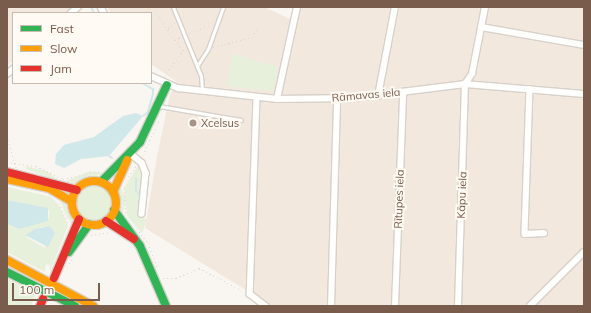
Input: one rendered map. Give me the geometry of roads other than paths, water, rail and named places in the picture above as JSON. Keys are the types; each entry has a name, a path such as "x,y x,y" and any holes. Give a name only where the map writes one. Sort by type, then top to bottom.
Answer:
{"main road":[{"path":"72,202 77,190 88,182 101,182 113,178 130,155 159,106 165,82"},
{"path":"7,172 77,190"},
{"path":"113,178 114,210 120,223 136,240 166,306"},
{"path":"7,179 61,185"},
{"path":"101,182 113,192"},
{"path":"54,278 70,255 79,219 72,202 61,185"},
{"path":"106,221 114,210"},
{"path":"79,219 89,224"},
{"path":"76,229 89,224 106,221 120,223"},
{"path":"7,260 94,306"},
{"path":"7,272 67,304 75,306"}],"street":[{"path":"277,99 297,7"},
{"path":"378,96 395,7"},
{"path":"465,84 472,74 485,7"},
{"path":"481,27 584,45"},
{"name":"Rāmavas iela","path":"152,76 202,93 277,99 337,99 378,96 465,84 584,94"},
{"name":"Kāpu iela","path":"458,306 465,84"},
{"path":"530,89 525,234 544,233"},
{"name":"Rītupes iela","path":"395,306 402,93"},
{"path":"257,98 250,294 266,306"},
{"path":"331,306 337,99"},
{"path":"130,155 142,163 146,173 142,214"},
{"path":"530,306 584,252"}],"lane":[{"path":"173,7 197,66 202,93"},
{"path":"197,66 208,49 223,7"},
{"path":"159,106 187,109 241,120"}],"water":[{"path":"136,113 143,116 109,156 81,159 64,168 55,164 56,154 64,145 94,137 123,116"},
{"path":"7,200 48,208 48,221 20,229 7,224"},
{"path":"50,226 55,233 48,247 25,235 35,229"}],"waterway":[{"path":"91,7 94,12"},
{"path":"143,116 148,112 153,94 153,89 144,84"},
{"path":"136,178 136,191 140,194"}],"place":[{"name":"Xcelsus","path":"193,123"}]}
